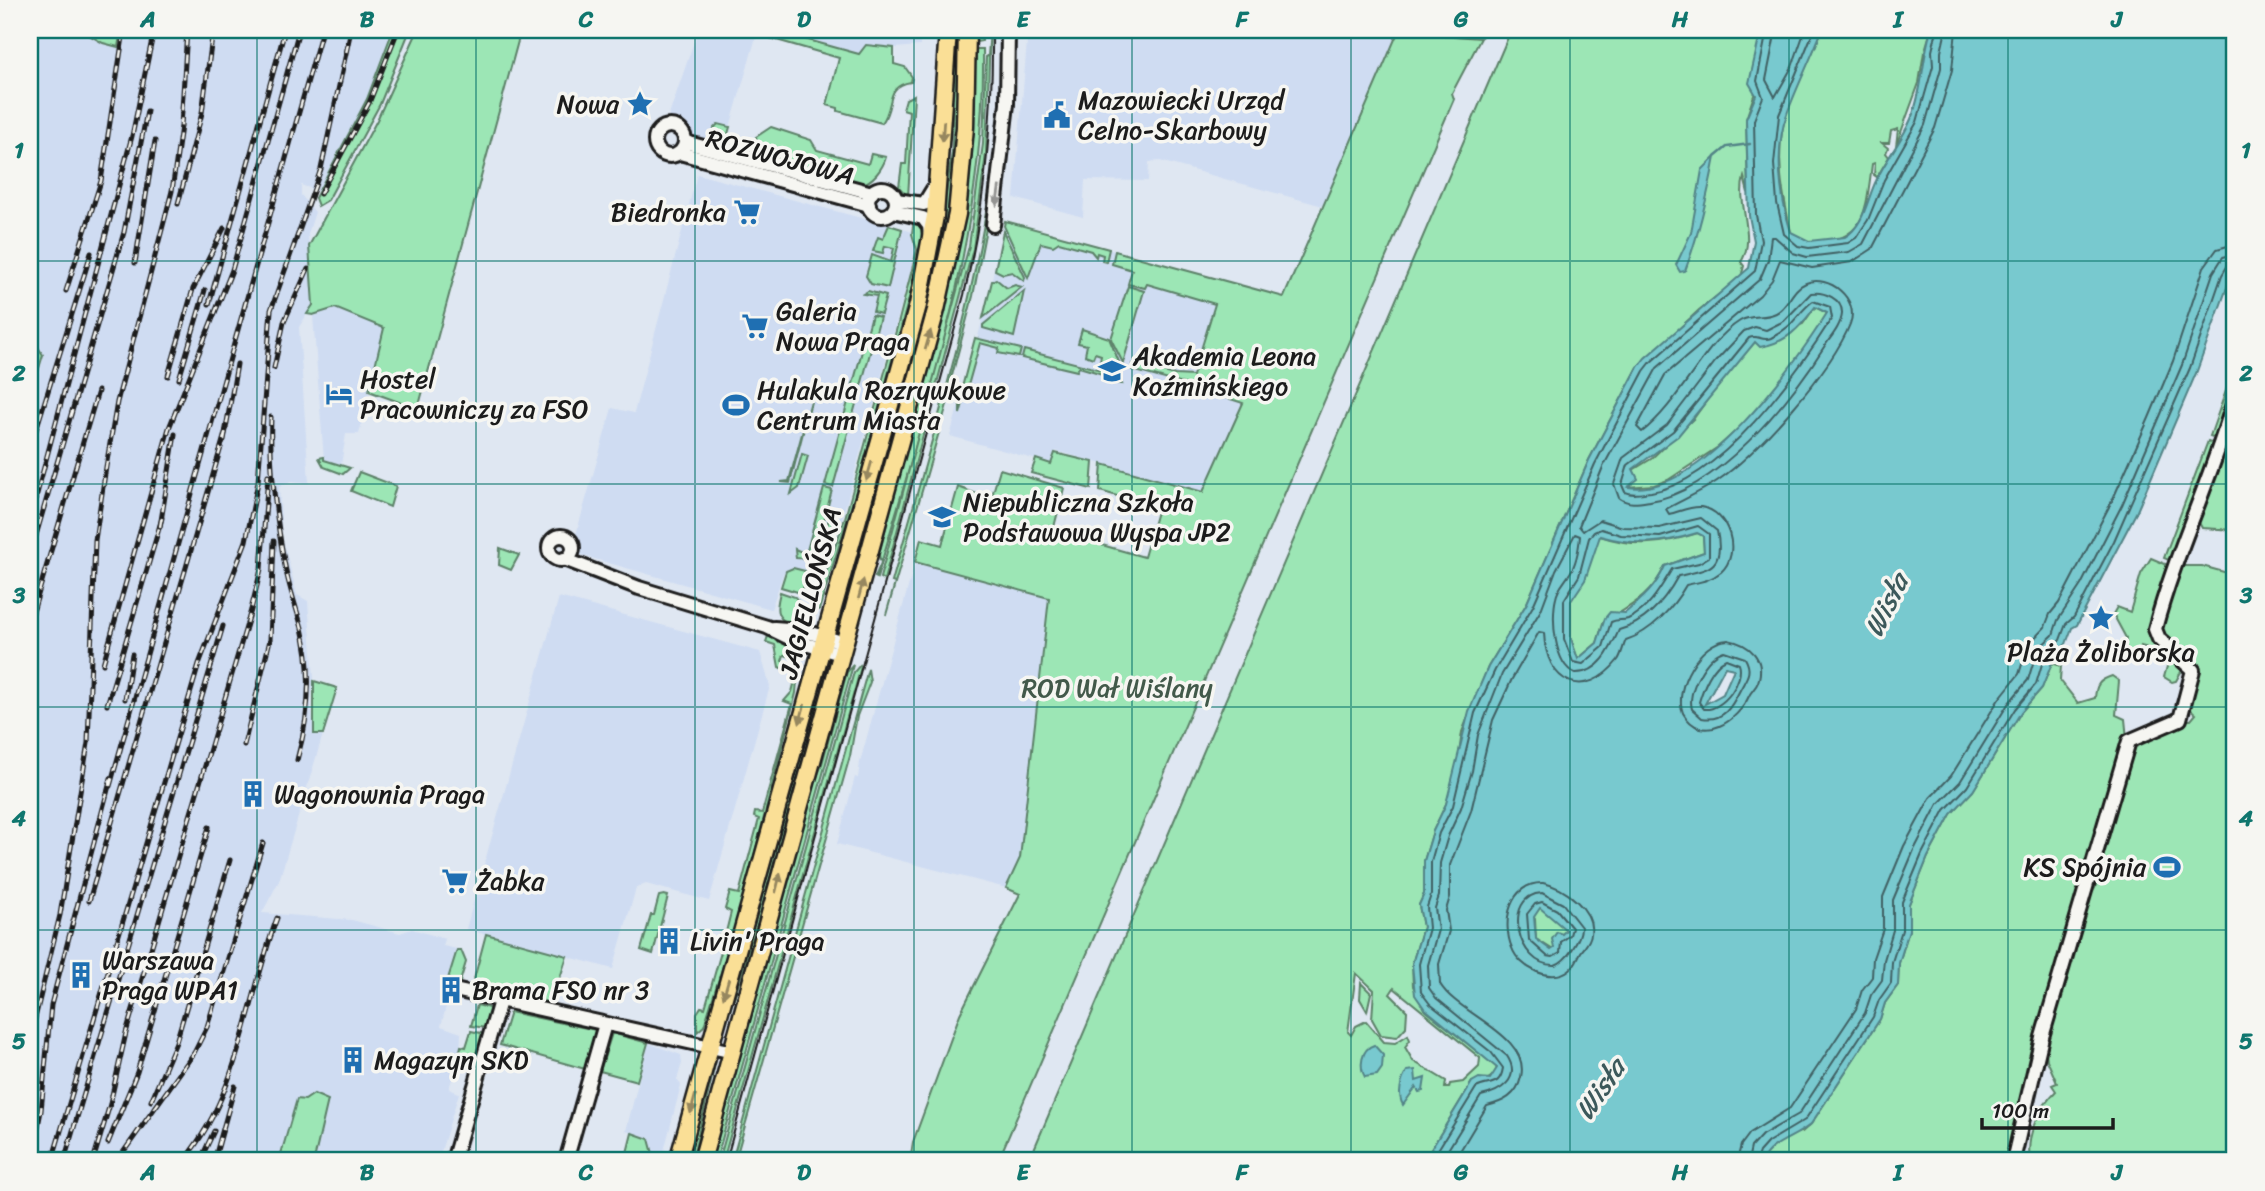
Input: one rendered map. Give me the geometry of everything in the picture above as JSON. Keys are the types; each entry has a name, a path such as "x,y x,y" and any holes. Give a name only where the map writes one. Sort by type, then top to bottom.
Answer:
{"main road":[{"name":"JAGIELLOŃSKA","path":"678,1161 918,305 931,245 940,177 948,30"},
{"name":"JAGIELLOŃSKA","path":"702,1161 936,310 957,214 965,127 967,30"}],"street":[{"path":"993,225 1007,104 1008,30"},
{"name":"ROZWOJOWA","path":"683,147 870,199 879,216 894,205 924,204 940,177"},
{"name":"ROZWOJOWA","path":"870,199 884,189 892,193 894,205"},
{"name":"ROZWOJOWA","path":"894,205 925,219 929,226 931,245"},
{"path":"2013,1161 2046,1024 2129,741 2180,719 2193,670 2159,639 2155,629 2173,564 2189,529 2235,397"},
{"path":"564,559 647,590 767,627 802,630 822,642 843,648"},
{"path":"450,989 733,1052"},
{"path":"453,1161 500,1001"},
{"path":"566,1161 605,1024"}],"shaded area":[{"path":"30,30 393,30 367,99 318,191 301,185 301,195 315,212 308,234 313,305 299,327 309,483 291,481 279,487 282,536 297,595 308,601 314,678 311,700 314,734 323,734 279,881 262,913 352,920 400,933 412,929 445,939 443,946 461,950 441,1026 461,1033 460,1052 449,1089 459,1093 438,1161 30,1161"},
{"path":"698,30 758,30 724,148 696,138 668,118"},
{"path":"772,30 919,30 920,46 894,48 894,64"},
{"path":"1028,30 1484,30 1481,38 1398,32 1323,206 1160,161 1149,162 1148,181 1085,180 1083,217 1014,198"},
{"path":"697,174 921,234 825,580 784,572 771,609 577,554 575,538 612,408 634,413"},
{"name":"Akademia Leona Koźmińskiego","path":"1005,221 1289,299 1203,492 1056,451 1052,464 950,436 983,318"},
{"path":"335,308 384,328 359,434 346,434 341,465 324,460 313,316"},
{"path":"915,562 1049,598 1020,858 1006,888 837,844 855,777 858,778 860,762"},
{"path":"559,597 760,652 770,686 709,901 646,884 636,888 613,969 466,929"},
{"path":"648,1043 681,1055 682,1063 677,1080 681,1085 664,1151 653,1154 648,1139 626,1131"}],"green space":[{"path":"121,30 118,47 103,43 82,31"},
{"path":"393,30 410,30 380,104 328,200 318,206 315,198 367,99"},
{"path":"418,30 521,30 418,409 369,391 384,328 335,308 313,315 307,314 313,305 309,246 377,120"},
{"path":"758,30 772,30 859,54 866,45 894,48 894,64 905,67 912,77 911,82 903,84 893,92 882,123 838,111 838,108 827,105 839,58 756,34"},
{"path":"954,30 960,30 960,113 945,237 843,616 865,518 939,240 952,153"},
{"path":"976,30 982,30 982,41 976,42 976,49 983,49 981,117 975,184 964,251 933,383 877,578 875,577 881,563 879,555 962,226 972,155"},
{"path":"990,30 986,154 973,249 884,580 880,578 969,246 983,144 986,57"},
{"path":"1511,30 1776,30 1746,119 1748,193 1744,177 1742,198 1747,242 1741,262 1744,266 1741,277 1699,310 1638,367 1589,460 1527,603 1488,667 1462,732 1457,768 1424,861 1424,894 1419,905 1423,927 1412,964 1413,986 1424,1009 1497,1067 1496,1072 1488,1079 1472,1082 1424,1161 1029,1161","holes":["1356,973 1374,990 1372,1019 1381,1035 1397,1037 1406,1027 1407,1011 1390,994 1394,988 1480,1058 1479,1067 1463,1082 1450,1084 1449,1088 1445,1088 1446,1081 1413,1061 1405,1047 1410,1040 1408,1035 1395,1043 1384,1042 1366,1021 1356,1026 1351,1035 1348,1032"]},
{"path":"1822,30 1931,30 1926,47 1930,59 1925,67 1924,52 1919,83 1896,146 1898,129 1891,131 1889,143 1882,143 1888,148 1886,153 1889,157 1877,177 1874,175 1875,163 1872,164 1866,203 1856,227 1835,240 1795,250 1780,166 1782,132 1790,104"},
{"name":"ROD Wał Wiślany","path":"1398,32 1481,38 1452,93 1454,99 998,1161 910,1161 913,1142 960,1014 1020,894 1006,888 1020,858 1049,598 915,562 921,539 942,545 958,487 991,499 1000,469 1064,488 1053,531 1144,557 1158,508 1100,491 1102,464 1203,492 1243,403 1221,396 1218,389 1205,390 1132,370 1132,364 1175,375 1193,376 1215,304 1147,284 1145,288 1128,284 1132,270 1112,264 1115,251 1284,297"},
{"path":"914,95 908,197 899,187 902,164 906,164 909,111 903,109 906,99"},
{"path":"718,124 730,127 724,148 713,140 714,128"},
{"path":"771,127 811,140 817,150 868,164 871,154 886,157 877,174 860,185 759,158 756,137"},
{"path":"994,161 999,161 973,296 949,387 948,401 886,615 895,583 892,582 964,320"},
{"path":"914,218 925,227 915,276 857,488 819,610 814,608 845,518 917,250 912,234"},
{"path":"1005,221 1109,249 1106,262 1102,261 1103,255 1097,253 1096,257 1091,251 1059,242 1053,246 1041,243 1028,278 1004,226"},
{"path":"889,225 902,229 888,288 871,284 866,276 872,255 891,262 894,248 885,246 883,253 873,251 878,237 883,239"},
{"path":"1003,231 1025,277 1024,281 1012,272 1003,274 995,270"},
{"path":"996,279 1007,288 1015,285 1022,287 983,318 992,281"},
{"path":"1128,286 1144,291 1123,363 1111,339"},
{"path":"868,291 886,296 881,314 873,312 877,296 863,294"},
{"path":"1024,291 1014,337 983,328 983,325"},
{"path":"1815,307 1827,313 1807,367 1718,447 1668,480 1654,485 1627,487 1633,470 1651,459 1694,418 1727,372 1755,342 1803,324"},
{"path":"872,315 880,317 833,487 825,485"},
{"path":"1082,329 1109,338 1119,362 1100,361 1101,355 1095,353 1093,358 1085,355 1087,345 1078,343"},
{"path":"975,338 1021,349 1019,357 998,353 999,348 980,343 960,414 960,395"},
{"path":"34,341 43,355 30,398 30,357"},
{"path":"1024,350 1117,374 1122,384 1115,383 1116,378 1079,367 1077,371 1022,358"},
{"path":"2235,365 2235,380 2216,438 2210,436"},
{"path":"814,390 790,483 781,482 789,481"},
{"path":"2235,422 2235,471 2230,479 2235,490 2235,530 2202,528 2198,521"},
{"path":"2208,441 2214,443 2171,561 2164,558"},
{"path":"1055,453 1093,462 1091,489 1031,473 1036,459 1051,464"},
{"path":"802,454 808,456 799,488 791,494"},
{"path":"324,457 324,460 350,468 343,474 324,467 319,458"},
{"path":"359,472 396,486 390,507 351,491"},
{"path":"824,488 832,490 814,559 796,558 795,549 806,554"},
{"path":"830,515 836,516 817,560"},
{"path":"1698,533 1703,536 1704,552 1665,566 1647,593 1603,623 1597,643 1578,659 1559,606 1600,536 1625,542 1649,543"},
{"path":"500,548 519,555 511,570 499,565"},
{"path":"2151,558 2170,566 2152,632 2189,673 2182,670 2176,681 2172,682 2164,677 2168,663 2150,655 2151,649 2141,646 2137,658 2124,656 2126,638 2113,614 2117,607 2130,612 2141,574"},
{"name":"KS Spójnia","path":"2179,566 2202,566 2235,575 2235,1161 2030,1161 2030,1142 2035,1123 2056,1091 2052,1085 2057,1083 2047,1060 2045,1045 2085,904 2095,888 2131,748 2141,740 2184,720 2191,720 2196,714 2187,706 2199,664 2196,661 2191,662 2159,634"},
{"path":"793,568 809,572 801,593 781,587 786,571"},
{"path":"780,592 795,597 803,607 801,617 789,623 780,617 777,610"},
{"path":"768,636 785,644 793,655 784,655 782,661 790,664 788,671 779,667 775,645 766,642"},
{"path":"826,661 801,769 766,897 721,1039"},
{"path":"2052,663 2061,666 2060,680 2078,703 2095,698 2097,686 2104,679 2112,676 2119,681 2116,715 2125,719 2127,739 2084,880 2077,893 2005,1161 1762,1161 1765,1155 1761,1139 1802,1132 1811,1124 1880,1019 1885,1003 1898,985 1899,963 1909,930 1909,904 1928,857 1951,814 1973,791 2021,712 2042,688"},
{"path":"853,665 716,1161 708,1161 807,804 822,764 847,672"},
{"path":"860,665 723,1161 719,1161 854,672"},
{"path":"798,669 796,693 738,918 704,1026 697,1032 697,1013 701,1007 705,1008 723,945 717,941 719,935 725,936 731,912 725,909 730,892 739,894 759,819 754,817 755,812 762,813 792,704 784,701 792,692"},
{"path":"868,669 870,682 857,716 850,756 735,1161 732,1161"},
{"path":"314,681 337,688 323,734 314,734"},
{"path":"1541,885 1573,936 1558,953 1536,939 1535,919 1529,911"},
{"path":"659,896 668,896 653,954 641,950 651,915 654,915"},
{"path":"486,934 567,956 553,1000 547,1002 476,988 473,983"},
{"path":"457,950 461,950 466,962 459,985 447,982"},
{"path":"1361,983 1371,993 1367,1011 1360,999"},
{"path":"477,1005 493,1009 487,1028 471,1026"},
{"path":"510,1012 596,1030 585,1069 500,1045"},
{"path":"471,1031 486,1034 475,1069 457,1064 461,1046 466,1047"},
{"path":"612,1033 648,1043 637,1081 600,1071"},
{"path":"716,1060 692,1161 687,1161 713,1065"},
{"path":"314,1094 328,1100 314,1160 292,1161 281,1154 297,1099 305,1100"},
{"path":"632,1133 649,1139 655,1161 625,1161"}],"water":[{"name":"Wisła","path":"1761,30 1822,30 1787,114 1780,157 1781,189 1791,232 1809,241 1845,237 1857,226 1880,173 1911,119 1931,30 2235,30 2235,265 2197,371 2137,511 2077,625 2072,628 2066,644 2051,657 2052,663 2042,688 2021,712 1973,791 1951,814 1928,857 1909,904 1909,930 1899,963 1898,985 1885,1003 1880,1019 1811,1124 1771,1149 1762,1161 1424,1161 1472,1082 1479,1078 1490,1079 1497,1068 1424,1008 1415,995 1412,964 1423,927 1419,905 1424,894 1424,861 1433,831 1446,804 1469,711 1488,667 1527,603 1589,460 1638,367 1749,268 1754,241 1749,216 1746,119 1756,95 1749,83","holes":["1815,307 1827,313 1768,395 1713,451 1684,472 1656,485 1628,487 1638,479 1633,469 1678,436 1755,342 1760,347 1769,345 1798,328","1697,533 1703,536 1704,552 1665,566 1648,592 1625,613 1610,612 1605,618 1597,643 1578,659 1571,639 1571,601 1585,580 1600,536 1637,542","1725,667 1734,669 1723,694 1705,704","1540,908 1566,930 1562,934 1557,932 1552,939 1554,948 1551,950 1536,939 1534,917"]},
{"path":"1715,157 1695,243 1685,271 1680,272 1676,265 1691,233 1702,170"},
{"path":"1374,1045 1383,1055 1382,1068 1377,1075 1365,1077 1362,1059 1366,1050"},
{"path":"1415,1070 1416,1081 1425,1078 1423,1091 1419,1092 1416,1087 1403,1105 1400,1088 1403,1079 1407,1071"}],"waterway":[{"path":"1715,157 1727,147 1750,144"}],"tram line":[{"path":"726,1161 964,295 986,163 992,30"}],"railway":[{"path":"66,291 101,181 124,30"},
{"path":"30,520 132,136 154,30"},
{"path":"30,1039 60,915 88,743 95,540 106,467 117,402 172,191 181,126 187,30"},
{"path":"178,204 202,113 213,30"},
{"path":"209,304 285,30"},
{"path":"103,664 169,428 232,270 299,30"},
{"path":"110,786 322,30"},
{"path":"52,1161 199,664 246,541 258,482 271,310 321,169 351,30"},
{"path":"320,194 369,103 398,30"},
{"path":"30,556 124,232 147,111"},
{"path":"135,263 155,141"},
{"path":"168,376 193,289 224,228"},
{"path":"30,449 91,253"},
{"path":"274,368 284,322 308,269"},
{"path":"179,379 205,290"},
{"path":"224,440 237,364"},
{"path":"30,622 98,391"},
{"path":"271,417 272,473 279,529 308,661 307,711 297,760"},
{"path":"89,901 226,430"},
{"path":"160,527 175,434"},
{"path":"93,1161 110,1104 126,1033 251,610 261,569 268,475"},
{"path":"107,705 162,518"},
{"path":"244,745 270,640 274,541"},
{"path":"64,1161 223,626"},
{"path":"125,699 132,654"},
{"path":"31,1161 41,1111 51,1005 111,778"},
{"path":"108,1143 137,1072 209,827"},
{"path":"117,1161 194,1053 207,1027 263,843"},
{"path":"151,1101 176,1042 230,860"},
{"path":"183,1161 202,1135 230,1076 277,918"},
{"path":"214,1161 235,1086"},
{"path":"200,1161 214,1131"}],"place":[{"name":"Nowa","path":"640,104"},
{"name":"Mazowiecki Urząd Celno-Skarbowy","path":"1057,115"},
{"name":"Biedronka","path":"747,212"},
{"name":"Galeria Nowa Praga","path":"755,326"},
{"name":"Akademia Leona Koźmińskiego","path":"1112,371"},
{"name":"Hostel Pracowniczy za FSO","path":"339,394"},
{"name":"Hulakula Rozrywkowe Centrum Miasta","path":"736,405"},
{"name":"Niepubliczna Szkoła Podstawowa Wyspa JP2","path":"942,517"},
{"name":"Plaża Żoliborska","path":"2101,618"},
{"name":"Wagonownia Praga","path":"253,794"},
{"name":"KS Spójnia","path":"2167,867"},
{"name":"Żabka","path":"455,881"},
{"name":"Livin' Praga","path":"669,941"},
{"name":"Warszawa Praga WPA1","path":"81,975"},
{"name":"Brama FSO nr 3","path":"451,990"},
{"name":"Magazyn SKD","path":"353,1060"}]}
